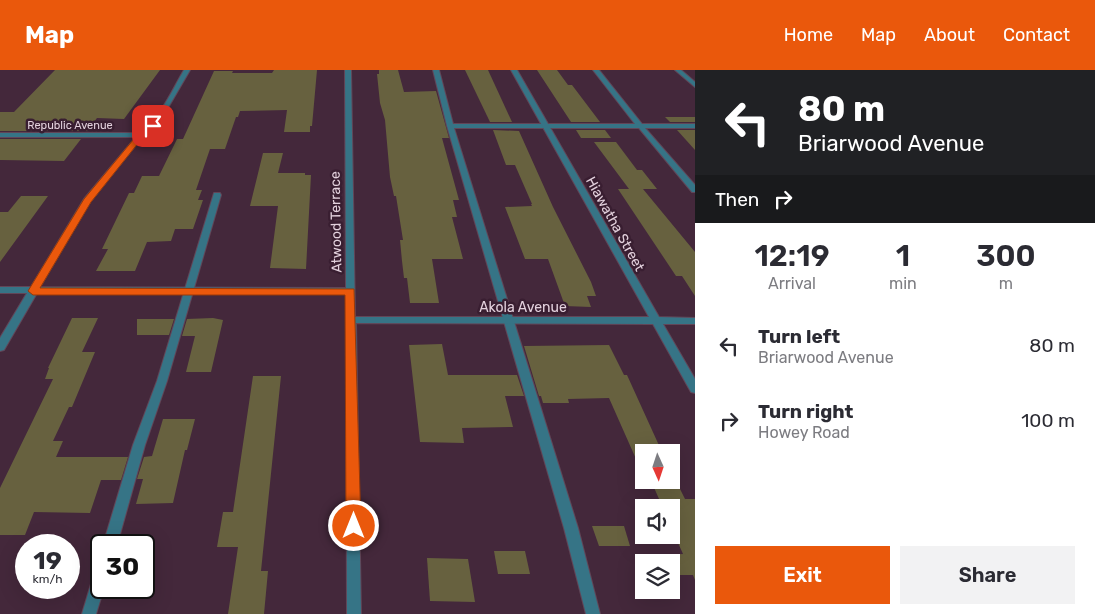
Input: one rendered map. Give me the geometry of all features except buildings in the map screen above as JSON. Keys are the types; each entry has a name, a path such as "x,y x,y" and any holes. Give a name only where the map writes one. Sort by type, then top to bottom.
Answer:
{"street":[{"path":"0,347 87,201 140,135 153,126 160,117 187,70"},
{"name":"Atwood Terrace","path":"348,70 354,614"},
{"path":"436,70 450,126 571,528 593,614"},
{"name":"Hiawatha Street","path":"514,70 695,389"},
{"path":"596,70 695,190"},
{"path":"678,70 695,86"},
{"path":"450,126 695,126"},
{"name":"Republic Avenue","path":"0,135 140,135"},
{"path":"113,534 139,445 162,381 218,195"},
{"path":"0,290 350,291"},
{"name":"Akola Avenue","path":"351,320 695,321"},
{"path":"89,614 94,599"}],"route":[{"path":"153,126 140,135 87,201 33,291 350,291 354,526"}]}
